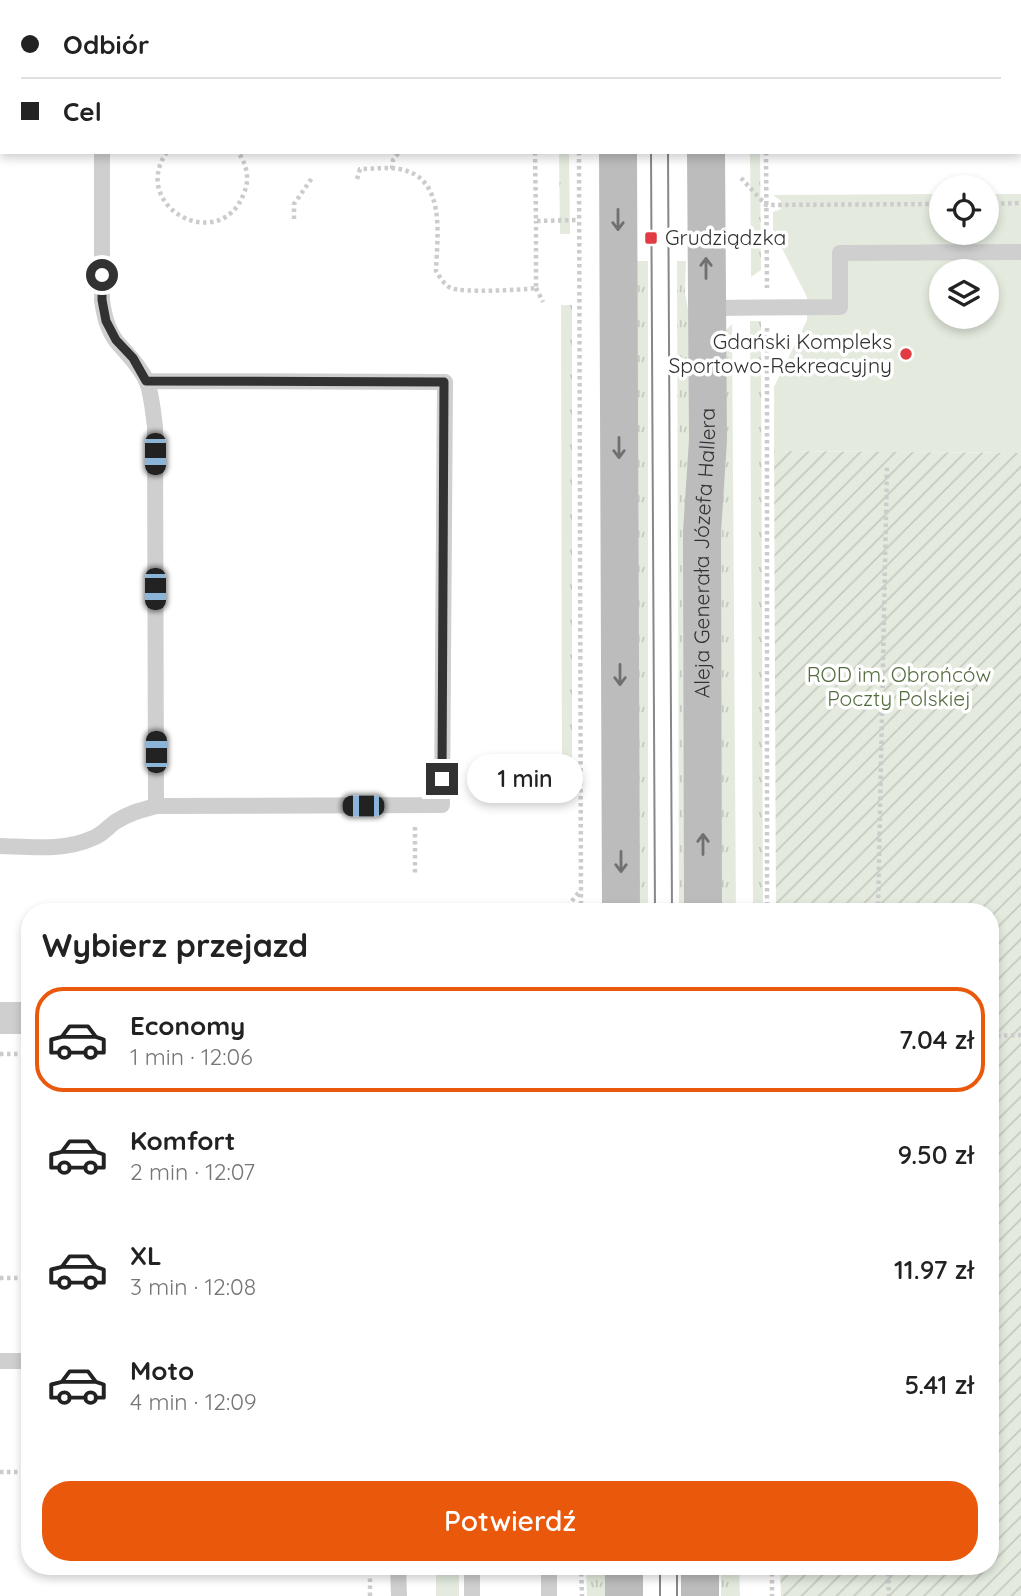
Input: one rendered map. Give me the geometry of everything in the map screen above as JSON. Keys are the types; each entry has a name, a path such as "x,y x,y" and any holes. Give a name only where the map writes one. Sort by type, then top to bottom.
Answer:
{"main road":[{"path":"618,154 621,903"},
{"name":"Aleja Generała Józefa Hallera","path":"703,903 702,532 708,440 706,154"},
{"path":"624,1575 624,1596"},
{"path":"700,1575 700,1596"}],"street":[{"path":"0,1018 21,1027"}],"lane":[{"path":"102,154 102,300 106,321 116,340 133,358 146,381 155,427 156,806"},
{"path":"706,307 840,307 839,253 1021,252"},
{"path":"0,846 58,847 79,844 97,837 131,812 156,806 442,806 444,382 146,381"},
{"path":"0,1361 21,1361"},
{"path":"398,1575 398,1596"},
{"path":"472,1575 472,1596"},
{"path":"549,1596 550,1575"}],"path":[{"path":"166,154 158,175 161,195 173,212 192,222 202,223 222,219 231,213 243,197 247,176 246,166 239,154"},
{"path":"392,169 397,154"},
{"path":"535,154 536,288 543,302"},
{"path":"579,154 581,903"},
{"path":"765,154 768,308 768,903"},
{"path":"357,179 360,169 392,169 409,172 421,180 433,196 437,207 436,271 448,287 460,290 536,288"},
{"path":"293,219 294,204 312,178"},
{"path":"741,178 766,205 929,204"},
{"path":"999,204 1021,203"},
{"path":"536,221 579,220"},
{"path":"878,903 887,466"},
{"path":"414,806 415,875"},
{"path":"570,903 581,890"},
{"path":"999,1036 1021,1035"},
{"path":"0,1054 21,1054"},
{"path":"0,1278 21,1278"},
{"path":"0,1472 21,1472"},
{"path":"370,1575 370,1596"},
{"path":"581,1575 582,1596"},
{"path":"772,1575 772,1596"},
{"path":"888,1575 889,1596"}],"green space":[{"path":"559,154 569,154 570,234 560,234"},
{"path":"750,154 760,154 761,270 751,277"},
{"name":"Gdański Kompleks Sportowo-Rekreacyjny","path":"929,194 929,245 999,245 999,194 1021,194 1021,453 774,451 774,387 807,320 807,297 773,231 773,212 781,209 781,201 773,195"},
{"path":"635,261 648,261 648,903 636,903"},
{"path":"677,261 686,261 685,293 697,355 687,903 679,903"},
{"path":"561,305 572,305 572,778 562,783"},
{"path":"750,321 761,321 763,903 753,903"},
{"path":"732,324 736,903 718,903 722,334"},
{"name":"ROD im. Obrońców Poczty Polskiej","path":"774,451 1021,453 1021,1596 781,1596 780,1575 999,1575 999,903 776,903"},
{"path":"436,1575 459,1575 459,1596 436,1596"},
{"path":"586,1575 606,1575 606,1596 587,1596"},
{"path":"721,1575 739,1575 740,1596 721,1596"}],"tram line":[{"path":"651,154 655,903"},
{"path":"668,154 672,903"},
{"path":"660,1575 660,1596"},
{"path":"677,1575 677,1596"}],"place":[{"name":"Grudziądzka","path":"651,238"},
{"name":"Gdański Kompleks Sportowo-Rekreacyjny","path":"906,354"}],"route":[{"path":"102,275 102,300 106,321 116,340 133,358 146,381 444,382 442,779"}]}
